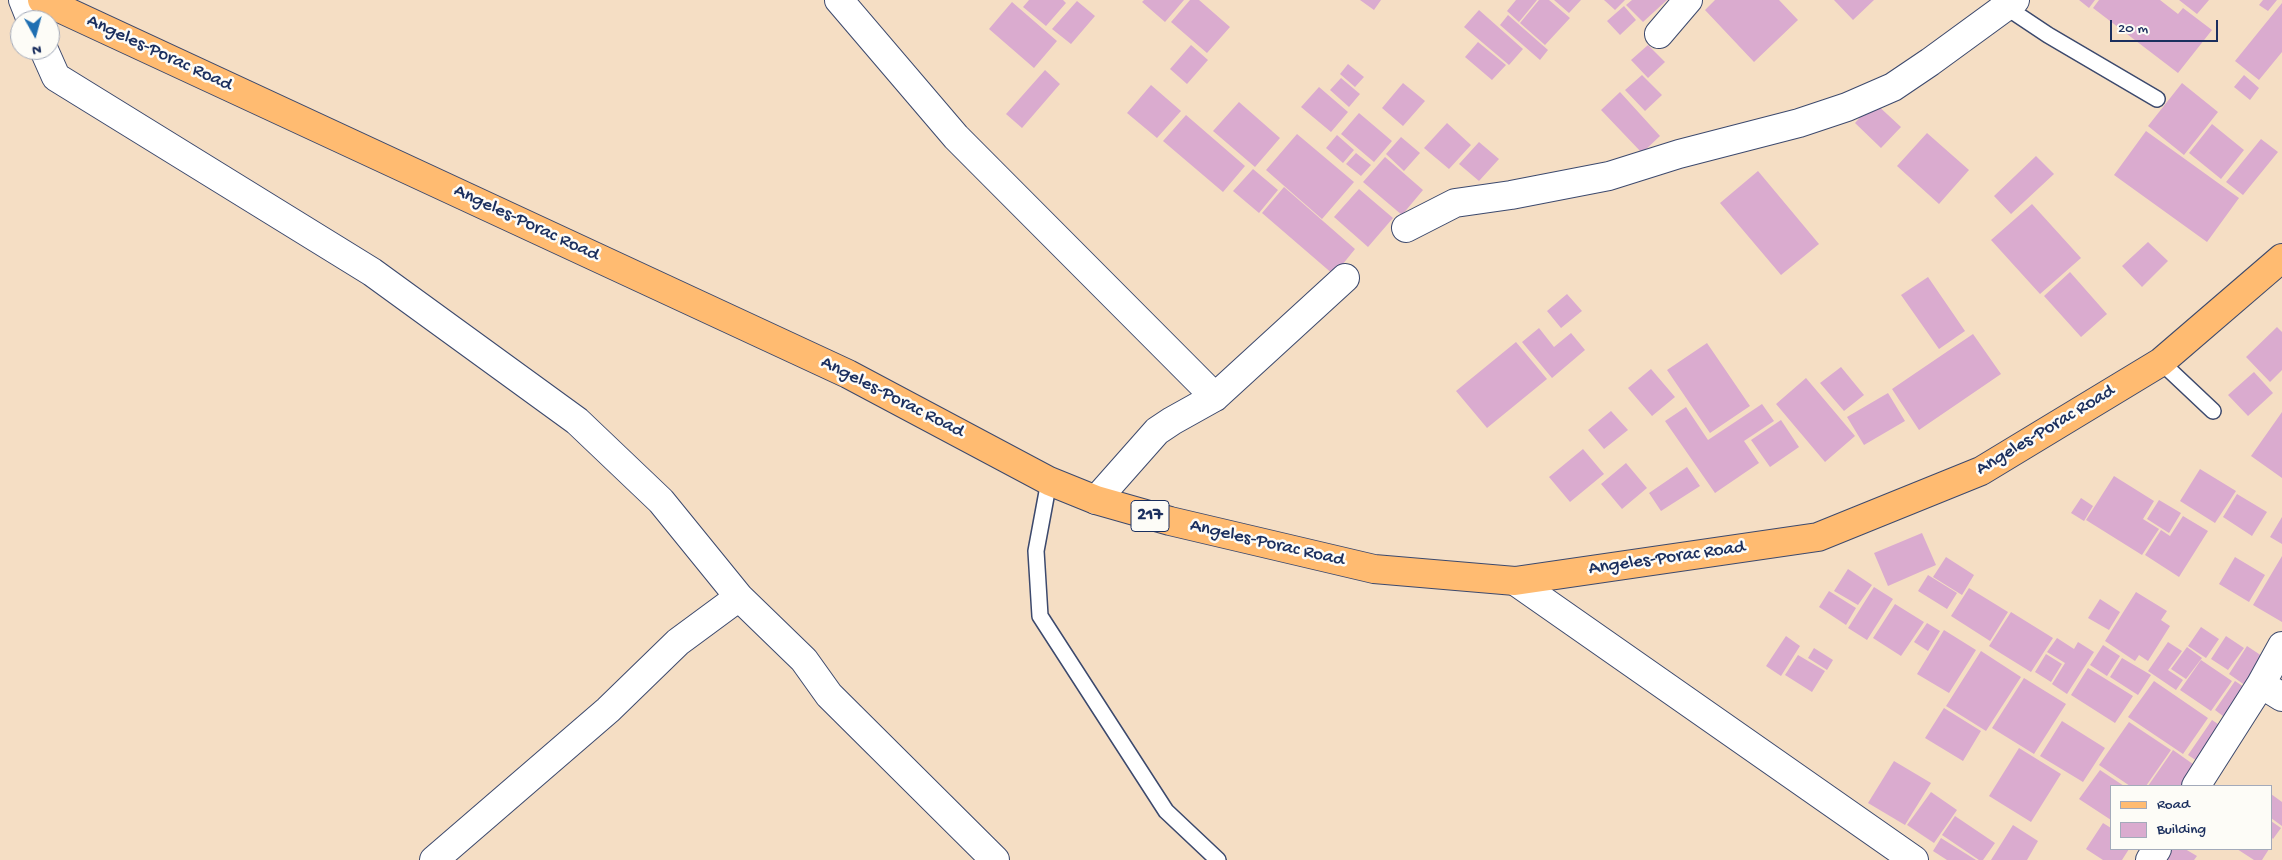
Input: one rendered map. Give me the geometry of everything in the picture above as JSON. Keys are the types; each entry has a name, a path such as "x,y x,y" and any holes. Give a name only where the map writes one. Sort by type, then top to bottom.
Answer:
{"main road":[{"name":"Angeles-Porac Road","path":"42,0 848,374 1049,481 1096,500 1170,521 1374,569 1515,581 1818,537 1981,471 2161,362 2282,258"}],"street":[{"path":"838,0 956,137 1215,397"},
{"path":"1659,34 1688,0"},
{"path":"1406,228 1455,203 1511,195 1608,176 1679,154 1799,123 1847,107 1893,87 1930,62 2006,2"},
{"path":"48,60 56,77 372,272 577,421 661,501 739,597 804,660 829,696 995,860"},
{"path":"1096,500 1157,431 1172,420 1215,397 1345,278"},
{"path":"1515,581 1914,860"},
{"path":"434,860 608,710 678,642 739,597"},
{"path":"2197,785 2271,691 2282,646"}],"lane":[{"path":"2006,2 2048,35 2157,99"},
{"path":"2161,362 2213,411"},
{"path":"1049,481 1036,551 1040,616 1166,811 1218,860"}],"building":[{"path":"1029,0 1063,0 1066,3 1046,26 1023,7"},
{"path":"1144,0 1184,0 1165,22 1142,2"},
{"path":"1190,0 1199,0 1230,27 1207,53 1171,22"},
{"path":"1360,0 1381,0 1374,10"},
{"path":"1516,0 1537,0 1519,22 1507,11"},
{"path":"1539,0 1549,0 1570,18 1545,45 1520,23"},
{"path":"1554,0 1581,0 1569,13"},
{"path":"1604,0 1625,0 1615,10"},
{"path":"1632,0 1667,0 1643,22 1626,5"},
{"path":"1715,0 1779,0 1798,20 1754,62 1705,10"},
{"path":"1834,0 1874,0 1853,20"},
{"path":"2079,0 2095,0 2089,8"},
{"path":"2099,0 2160,0 2178,14 2183,8 2212,30 2178,73 2093,8"},
{"path":"2179,0 2209,0 2197,14"},
{"path":"2263,0 2277,0 2268,11 2259,5"},
{"path":"1077,1 1095,16 1071,44 1052,29"},
{"path":"1012,2 1057,41 1034,68 989,29"},
{"path":"2282,3 2282,52 2259,80 2235,61"},
{"path":"1624,6 1636,20 1620,35 1607,21"},
{"path":"1479,10 1523,49 1509,65 1464,27"},
{"path":"1508,15 1548,50 1540,60 1500,25"},
{"path":"1478,42 1506,65 1492,80 1465,57"},
{"path":"1191,45 1208,60 1187,84 1170,69"},
{"path":"1648,45 1665,62 1648,78 1631,60"},
{"path":"1348,64 1364,77 1355,87 1340,74"},
{"path":"1045,70 1060,84 1022,128 1006,114"},
{"path":"1642,75 1662,95 1645,111 1625,90"},
{"path":"2244,75 2259,88 2250,100 2234,87"},
{"path":"1341,78 1360,94 1349,107 1330,90"},
{"path":"1403,83 1425,101 1403,126 1382,108"},
{"path":"2182,83 2218,112 2184,155 2148,126"},
{"path":"1151,85 1181,111 1157,138 1127,113"},
{"path":"1319,87 1348,112 1331,132 1301,107"},
{"path":"1620,92 1660,136 1642,153 1601,110"},
{"path":"1239,102 1280,138 1255,167 1213,131"},
{"path":"1874,102 1901,127 1881,148 1855,123"},
{"path":"1359,113 1392,141 1374,162 1341,134"},
{"path":"1186,115 1245,166 1223,192 1163,141"},
{"path":"1447,123 1471,145 1449,169 1424,148"},
{"path":"2212,124 2244,150 2221,179 2189,153"},
{"path":"2146,131 2239,198 2207,242 2114,175"},
{"path":"1927,133 1969,170 1939,204 1897,166"},
{"path":"1297,134 1354,182 1322,219 1266,170"},
{"path":"1337,135 1354,150 1343,163 1326,148"},
{"path":"1401,137 1420,153 1404,171 1386,154"},
{"path":"2261,139 2278,152 2243,195 2226,182"},
{"path":"1479,142 1499,159 1479,181 1459,164"},
{"path":"1356,153 1371,165 1361,176 1346,164"},
{"path":"2036,156 2054,174 2011,214 1994,196"},
{"path":"1385,157 1423,190 1402,215 1363,182"},
{"path":"1253,169 1278,190 1259,213 1233,191"},
{"path":"1758,171 1819,244 1781,275 1720,203"},
{"path":"1284,187 1355,249 1334,275 1262,213"},
{"path":"1359,189 1393,218 1368,247 1334,217"},
{"path":"2032,204 2081,258 2040,294 1991,240"},
{"path":"2148,242 2168,261 2142,287 2122,266"},
{"path":"2070,272 2107,314 2081,337 2044,296"},
{"path":"1928,277 1965,331 1939,349 1901,295"},
{"path":"1567,294 1582,311 1561,328 1547,311"},
{"path":"2277,327 2282,332 2282,370 2270,382 2246,357"},
{"path":"1539,328 1554,347 1571,333 1585,350 1552,378 1522,342"},
{"path":"1973,334 2001,374 1919,430 1892,389"},
{"path":"1516,342 1547,379 1487,428 1456,391"},
{"path":"1707,343 1750,406 1710,433 1667,370"},
{"path":"1841,367 1864,395 1844,411 1820,383"},
{"path":"1651,369 1675,397 1652,416 1628,388"},
{"path":"2254,372 2273,393 2248,416 2228,395"},
{"path":"1806,378 1855,436 1825,462 1776,404"},
{"path":"1888,393 1905,421 1864,445 1847,417"},
{"path":"1762,404 1774,421 1744,441 1759,463 1715,493 1665,421 1686,407 1708,440"},
{"path":"1611,411 1628,430 1604,449 1588,430"},
{"path":"2282,412 2282,478 2251,456"},
{"path":"1781,420 1799,447 1770,467 1751,440"},
{"path":"1583,449 1604,474 1570,502 1549,477"},
{"path":"1626,463 1647,488 1622,509 1601,484"},
{"path":"1687,467 1700,486 1661,511 1649,493"},
{"path":"2200,469 2236,491 2215,523 2180,501"},
{"path":"2114,476 2154,501 2143,519 2159,529 2142,555 2086,520"},
{"path":"2237,494 2267,512 2252,536 2223,517"},
{"path":"2081,498 2093,506 2084,521 2071,513"},
{"path":"2159,500 2181,513 2169,533 2147,519"},
{"path":"2183,516 2208,531 2179,577 2145,555 2161,530 2170,536"},
{"path":"2282,517 2282,544 2270,537"},
{"path":"1922,533 1936,565 1888,586 1874,553"},
{"path":"2282,556 2282,622 2253,605"},
{"path":"1946,557 1974,575 1962,595 1933,577"},
{"path":"2235,557 2265,575 2249,602 2219,584"},
{"path":"1848,569 1872,585 1858,605 1834,591"},
{"path":"1928,575 1957,593 1947,609 1918,591"},
{"path":"1874,587 1893,599 1867,640 1848,628"},
{"path":"1969,588 2008,612 1990,641 1951,616"},
{"path":"1829,591 1856,608 1846,625 1819,607"},
{"path":"2136,592 2167,611 2161,620 2170,626 2148,661 2139,655 2135,661 2105,641"},
{"path":"2100,599 2120,612 2109,630 2088,618"},
{"path":"1895,604 1924,622 1901,656 1873,638"},
{"path":"2011,612 2053,638 2031,672 1989,646"},
{"path":"1927,623 1940,631 1928,651 1914,642"},
{"path":"2201,627 2219,639 2206,658 2188,646"},
{"path":"1944,630 1976,650 1949,693 1917,674"},
{"path":"1786,636 1800,646 1781,676 1766,666"},
{"path":"2226,636 2244,648 2228,670 2211,659"},
{"path":"2057,638 2074,649 2078,642 2094,652 2067,694 2052,684 2065,663 2047,652"},
{"path":"2168,642 2182,651 2168,670 2183,680 2176,690 2148,671"},
{"path":"2103,645 2120,656 2107,676 2090,665"},
{"path":"2247,646 2268,660 2249,688 2229,674"},
{"path":"2187,647 2202,658 2186,679 2171,669"},
{"path":"1814,648 1833,660 1827,670 1808,658"},
{"path":"1981,651 2021,677 1986,731 1946,706"},
{"path":"2046,654 2062,664 2051,682 2035,672"},
{"path":"1798,655 1825,671 1812,692 1785,675"},
{"path":"2122,658 2151,675 2138,695 2110,677"},
{"path":"2201,660 2232,681 2211,711 2180,690"},
{"path":"2088,668 2133,696 2115,723 2071,695"},
{"path":"2024,678 2066,704 2034,754 1992,728"},
{"path":"2154,681 2208,718 2183,754 2128,717"},
{"path":"2235,681 2247,689 2227,719 2215,710"},
{"path":"1944,708 1981,731 1963,761 1925,738"},
{"path":"2212,720 2227,730 2203,765 2188,755"},
{"path":"2062,721 2105,748 2083,782 2040,756"},
{"path":"2129,722 2171,750 2147,785 2129,785 2099,765"},
{"path":"2019,748 2061,774 2031,822 1989,796"},
{"path":"2173,750 2200,769 2189,785 2149,785"},
{"path":"1894,761 1931,783 1905,825 1868,803"},
{"path":"2100,770 2122,785 2110,785 2110,819 2079,799"},
{"path":"1931,792 1957,810 1934,843 1907,825"},
{"path":"2272,795 2282,802 2282,826 2272,819"},
{"path":"1955,816 1995,843 1983,860 1979,860 1942,835"},
{"path":"2272,822 2281,828 2272,838"},
{"path":"2103,823 2110,827 2110,850 2128,850 2122,860 2103,860 2086,849"},
{"path":"2013,825 2038,841 2027,860 1991,860"},
{"path":"1941,838 1976,860 1947,860 1933,851"},
{"path":"2166,850 2187,850 2197,856 2194,860 2160,860"},
{"path":"2239,850 2268,850 2262,860 2254,860"}]}
